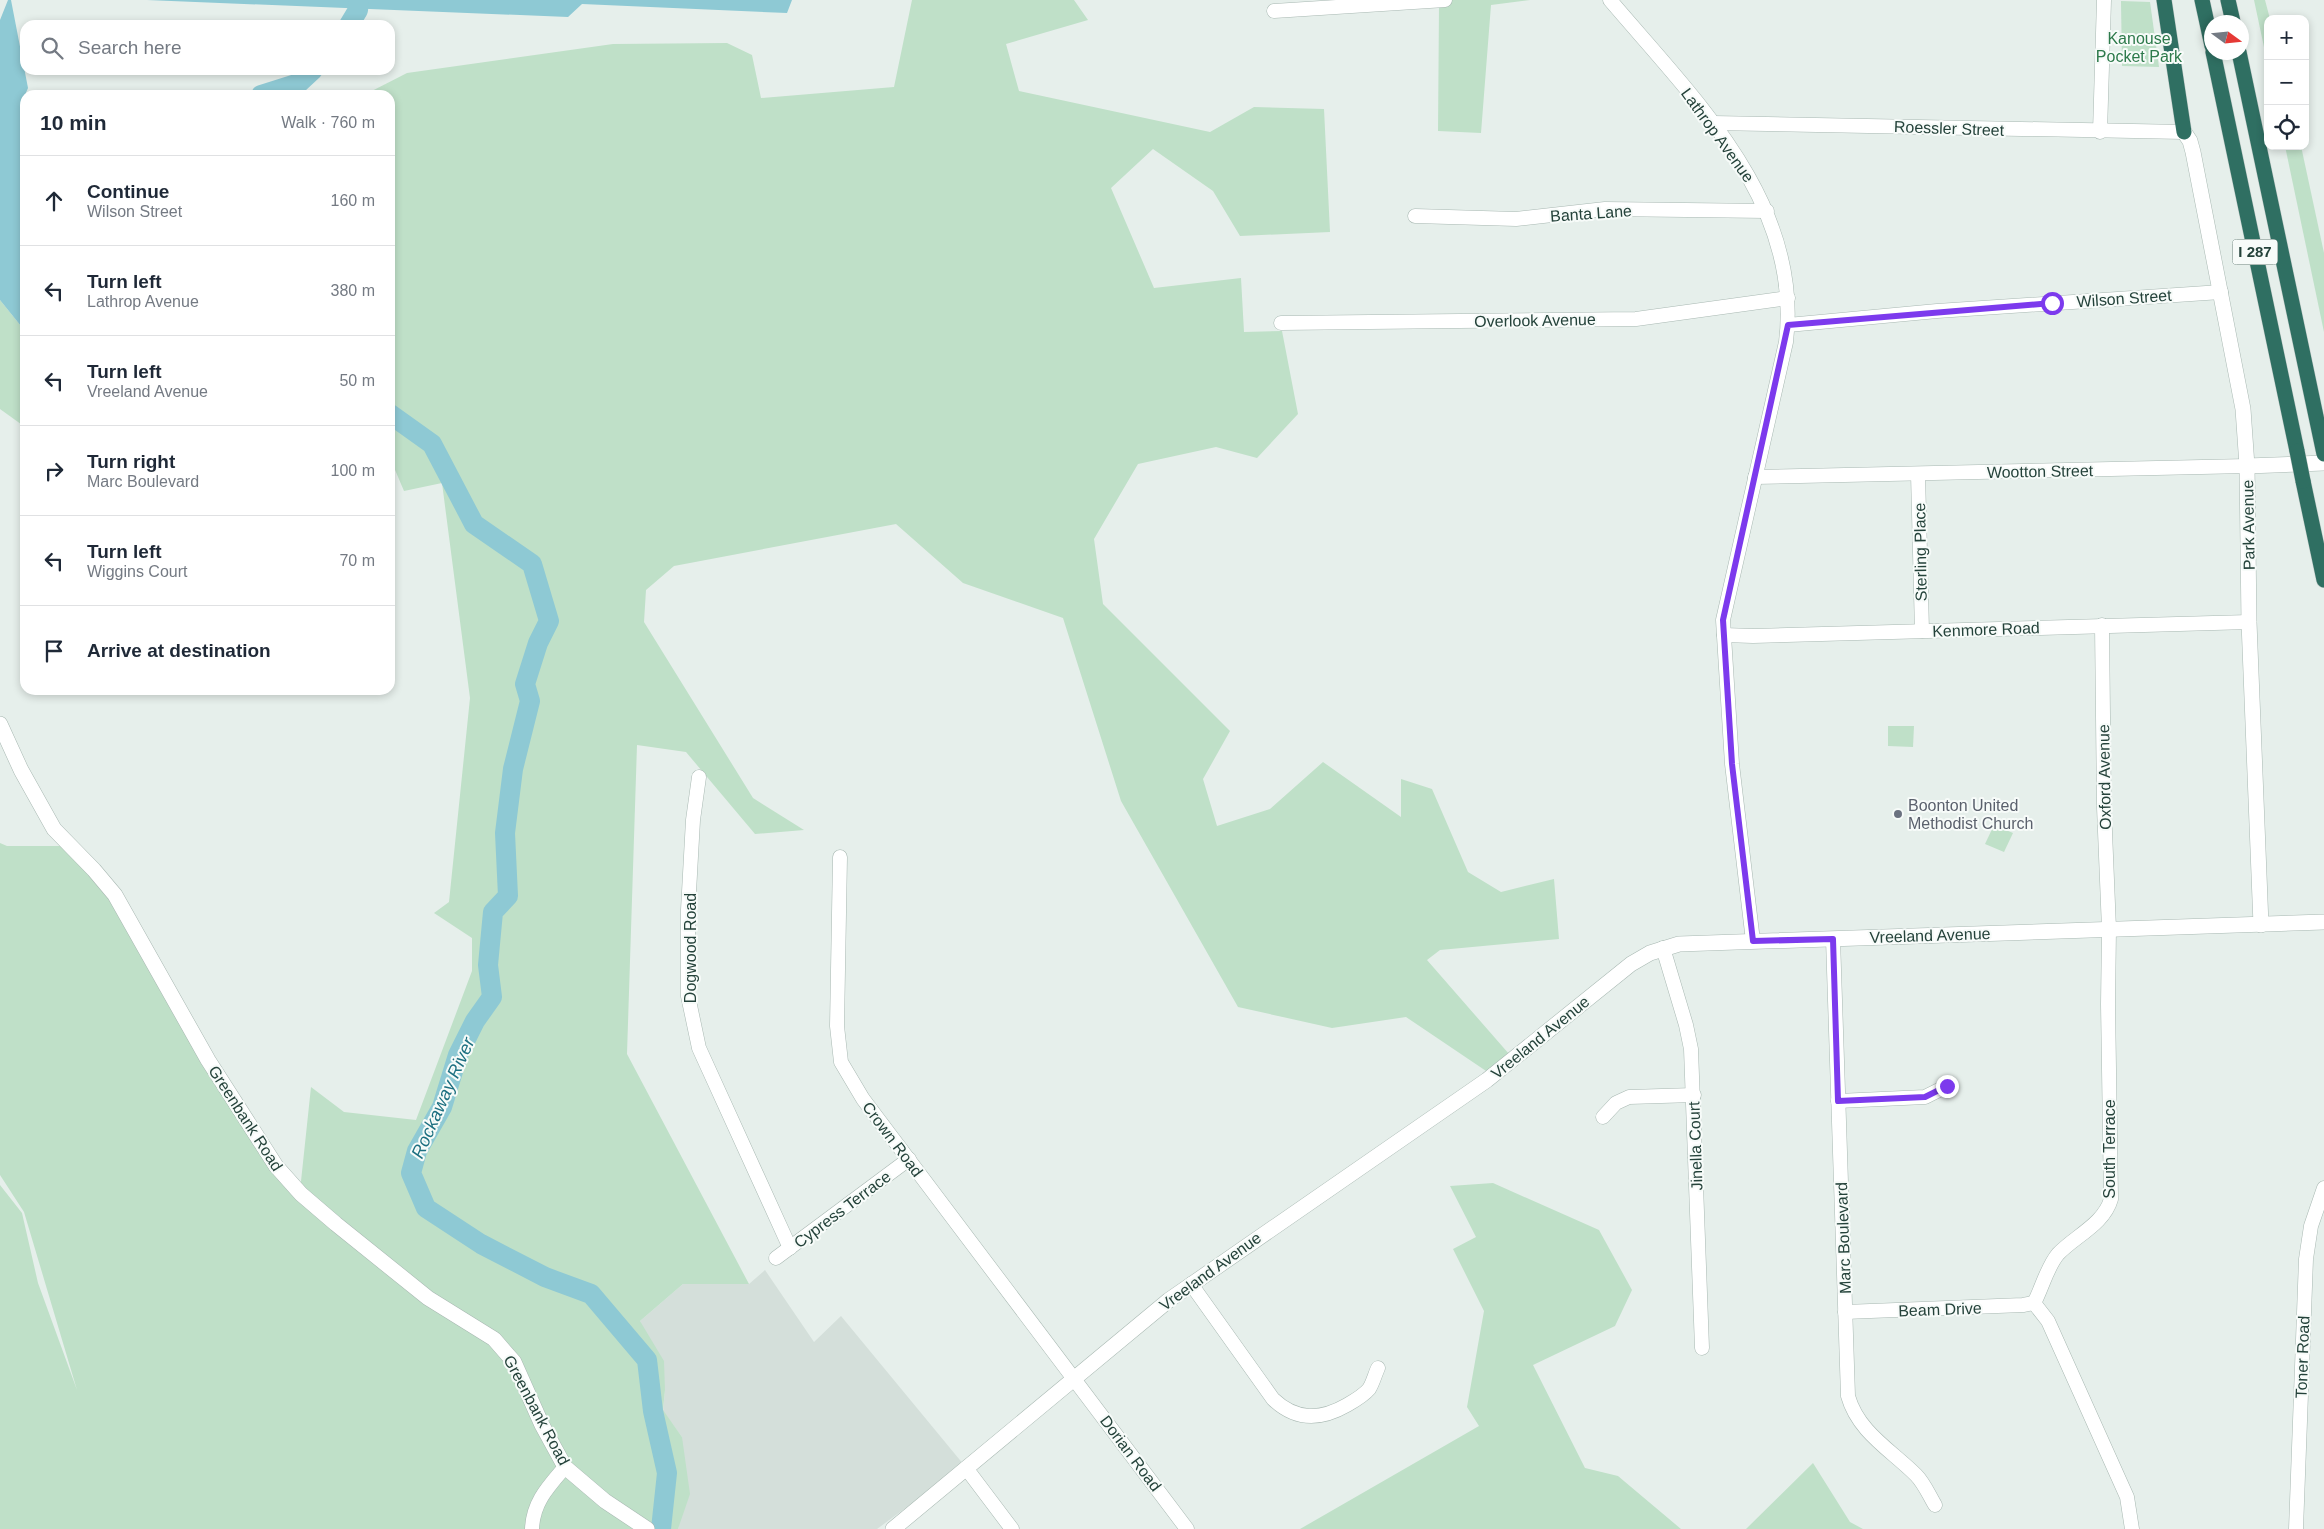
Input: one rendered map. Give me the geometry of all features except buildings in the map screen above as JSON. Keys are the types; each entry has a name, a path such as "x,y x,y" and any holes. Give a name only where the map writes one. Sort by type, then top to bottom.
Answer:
{"highway":[{"path":"2164,0 2184,132"},
{"path":"2202,0 2205,15"},
{"path":"2228,0 2231,15"},
{"name":"I 287","path":"2215,60 2324,580"},
{"name":"I 287","path":"2241,60 2324,456"}],"street":[{"path":"1274,11 1445,0"},
{"name":"Lathrop Avenue","path":"1610,0 1713,123 1736,154 1757,188 1779,245 1788,298 1788,325 1723,620 1732,764 1753,941"},
{"path":"2100,132 2104,0"},
{"name":"Roessler Street","path":"1713,123 2100,132 2184,132"},
{"name":"Park Avenue","path":"2184,132 2190,141 2193,152 2243,409 2247,466 2249,622 2260,925"},
{"name":"Banta Lane","path":"1415,216 1516,220 1605,209 1767,211"},
{"name":"Wilson Street","path":"1788,325 1937,311 2221,292"},
{"name":"Overlook Avenue","path":"1281,323 1636,319 1788,298"},
{"name":"Wootton Street","path":"1755,477 2247,466 2324,456"},
{"name":"Sterling Place","path":"1918,474 1922,631"},
{"name":"Kenmore Road","path":"1724,635 1753,636 2249,622"},
{"name":"Oxford Avenue","path":"2102,626 2109,929"},
{"name":"Greenbank Road","path":"0,724 20,770 54,829 94,870 114,895 208,1060 276,1166 301,1194 428,1298 488,1335 505,1350 521,1375 542,1425 565,1467 605,1501 647,1529"},
{"name":"Dogwood Road","path":"699,777 693,820 688,910 688,996 699,1048 790,1248"},
{"name":"Crown Road","path":"840,856 837,1026 841,1062 863,1099 1074,1377"},
{"name":"Vreeland Avenue","path":"893,1529 1169,1300 1487,1080 1620,972 1650,953 1679,944 2324,922"},
{"name":"South Terrace","path":"2034,1303 2053,1261 2074,1239 2100,1218 2109,1206 2111,1198 2108,1004 2109,929"},
{"name":"Marc Boulevard","path":"1833,939 1846,1381 1848,1396 1853,1410 1870,1434 1918,1476 1935,1505"},
{"name":"Jinella Court","path":"1663,948 1686,1025 1691,1050 1702,1348"},
{"path":"1838,1101 1925,1097 1947,1086"},
{"path":"1604,1118 1616,1103 1629,1098 1694,1095"},
{"name":"Cypress Terrace","path":"776,1258 909,1160"},
{"name":"Toner Road","path":"2296,1529 2306,1259 2311,1226 2324,1188"},
{"path":"1191,1284 1273,1399 1292,1412 1314,1417 1328,1415 1342,1408 1368,1390 1378,1368"},
{"path":"2034,1303 2048,1321 2127,1497 2132,1529"},
{"name":"Beam Drive","path":"1845,1312 2034,1303"},
{"name":"Dorian Road","path":"1074,1377 1187,1529"},
{"path":"532,1529 533,1514 540,1497 565,1467"},
{"path":"966,1468 1012,1529"}],"shaded area":[{"path":"765,1270 814,1342 841,1316 964,1465 877,1529 678,1529 681,1516 682,1437 663,1411 665,1390 640,1321 683,1284 749,1284"}],"green space":[{"path":"912,0 1074,0 1088,20 1006,44 1019,91 1210,132 1254,107 1324,109 1330,232 1240,236 1213,191 1153,149 1111,188 1154,288 1241,278 1244,332 1282,331 1298,414 1257,458 1216,447 1138,464 1094,539 1103,604 1230,731 1203,779 1217,826 1270,809 1323,762 1401,817 1401,779 1432,789 1468,872 1501,892 1554,879 1559,939 1440,950 1427,960 1516,1062 1495,1077 1406,1017 1332,1028 1238,1007 1121,801 1063,618 963,583 896,524 674,566 646,590 644,622 753,798 804,830 755,834 686,752 637,745 627,1054 749,1284 683,1284 640,1321 664,1361 665,1390 663,1410 682,1437 690,1494 678,1529 0,1529 0,1185 22,1213 38,1283 77,1390 24,1212 0,1175 0,843 7,846 70,846 103,881 299,1200 311,1087 344,1112 416,1120 472,971 472,938 434,913 449,902 470,698 442,483 404,491 395,470 395,90 374,90 407,73 613,44 727,43 752,55 761,98 894,87"},
{"path":"1342,0 1530,0 1491,5 1481,133 1438,131 1439,6"},
{"path":"2254,0 2265,0 2269,15 2264,15 2264,47"},
{"name":"Kanouse Pocket Park","path":"2121,1 2150,2 2159,67 2122,66"},
{"path":"2286,150 2302,150 2324,253 2324,332"},
{"path":"0,300 20,325 20,423 0,409"},
{"path":"1888,726 1914,726 1913,747 1888,746"},
{"path":"1994,825 2013,833 2004,852 1985,844"},
{"path":"1493,1183 1599,1230 1632,1290 1615,1326 1533,1365 1585,1468 1618,1476 1681,1529 1300,1529 1479,1426 1467,1407 1484,1311 1453,1249 1476,1237 1450,1186"},
{"path":"1813,1463 1850,1522 1863,1529 1746,1529"}],"water":[{"path":"8,0 11,0 20,47 20,75 25,75 28,88 27,90 20,90 20,325 0,300 0,20"},
{"path":"147,0 792,0 787,13 582,4 568,17"}],"waterway":[{"name":"Rockaway River","path":"352,20 358,10 359,0"},
{"name":"Rockaway River","path":"277,90 299,83 308,75"},
{"name":"Rockaway River","path":"395,418 432,444 474,524 532,564 549,621 538,643 525,684 530,701 513,769 505,833 508,896 493,912 488,965 492,997 475,1021 458,1055 442,1107 417,1151 411,1173 426,1208 481,1244 545,1277 591,1294 647,1360 653,1411 667,1473 661,1529"}],"place":[{"name":"Boonton United Methodist Church","path":"1898,814"}],"route":[{"path":"1947,1086 1925,1097 1838,1101 1833,939 1753,941 1752,918 1732,764 1723,620 1786,342 1788,325 1937,311 2052,303"}]}
